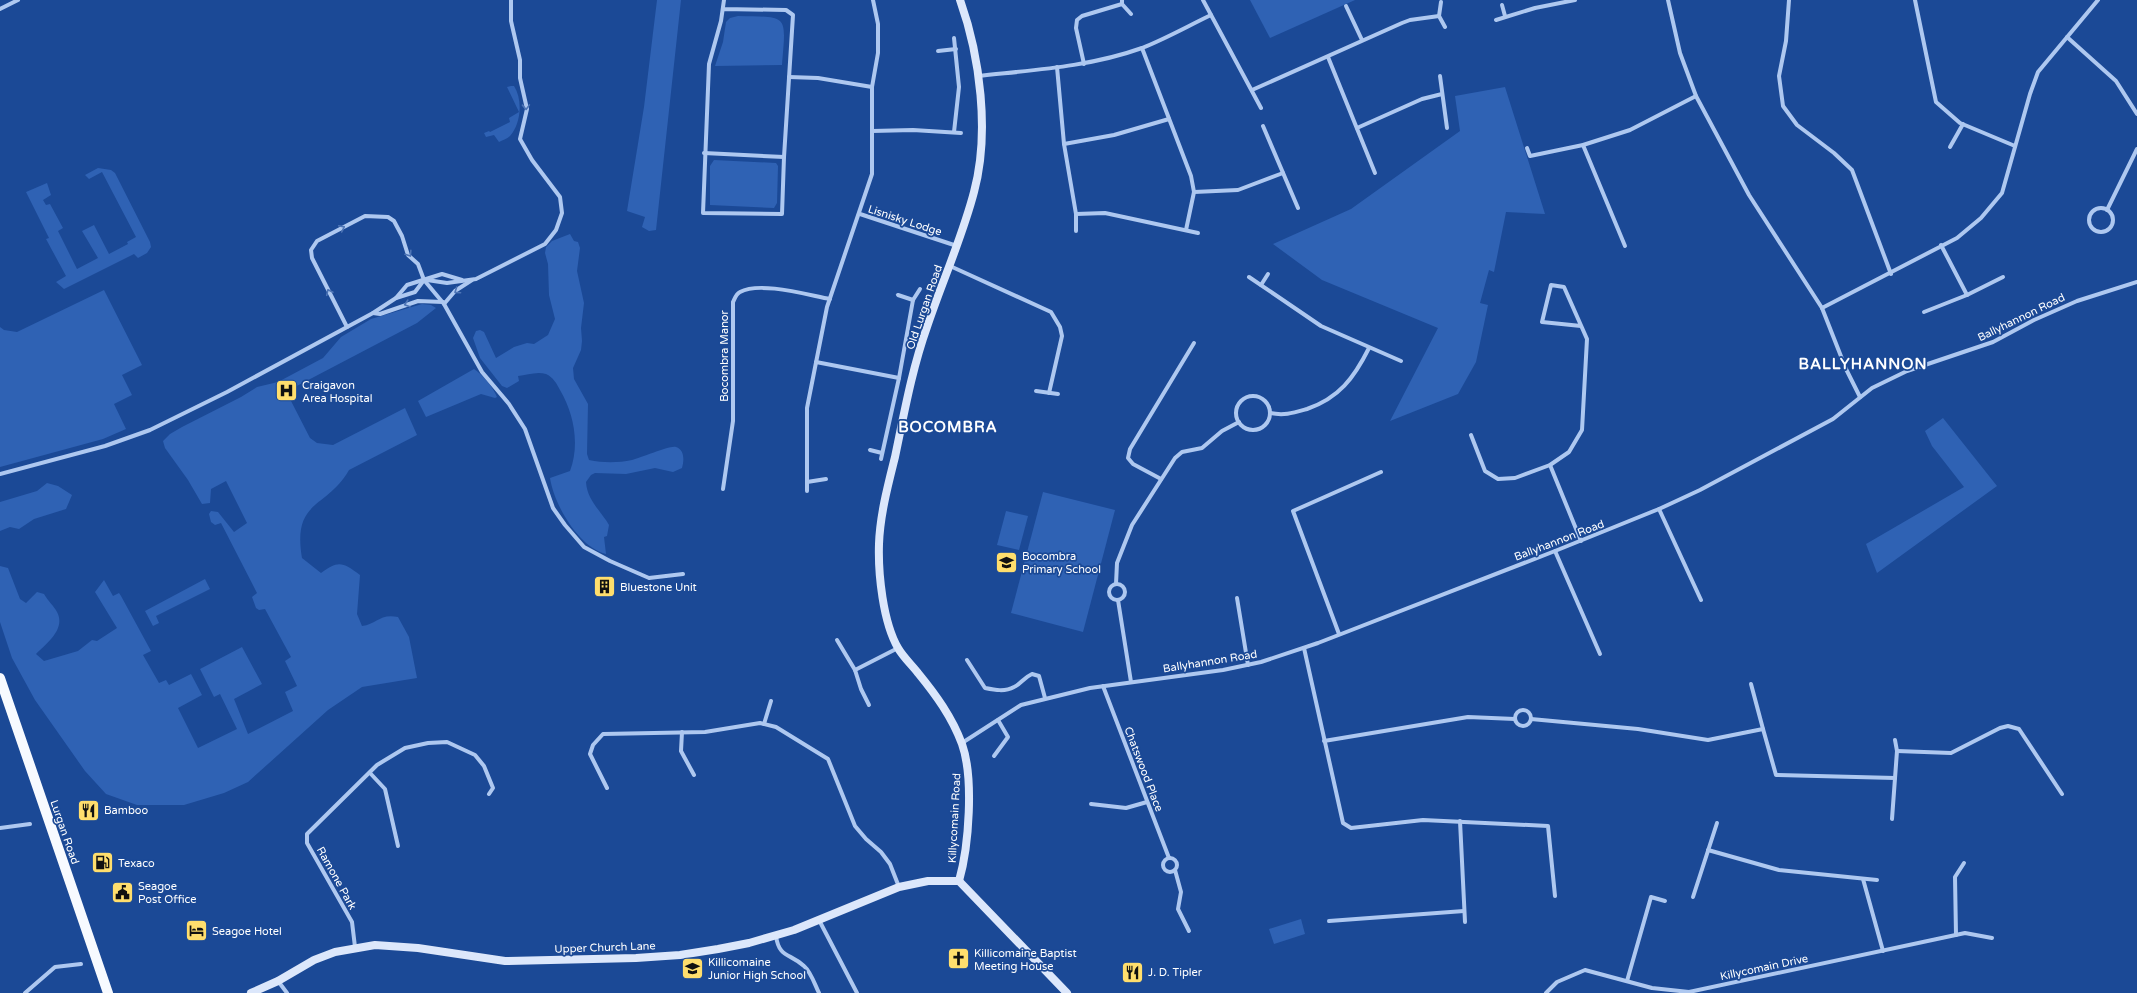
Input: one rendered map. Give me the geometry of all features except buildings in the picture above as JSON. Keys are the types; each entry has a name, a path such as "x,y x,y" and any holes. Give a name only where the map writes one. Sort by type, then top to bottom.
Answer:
{"main road":[{"name":"Lurgan Road","path":"0,678 108,993"}],"street":[{"path":"0,9 18,0"},
{"path":"373,313 380,314 418,301 443,303 455,291 472,280 545,244 560,223 562,213 560,197 532,160 520,139 527,109 520,78 520,60 510,21 511,0"},
{"path":"723,9 786,10 793,15 782,214 703,213 704,153 709,64 715,49 724,0"},
{"name":"Lisnisky Lodge","path":"873,0 878,24 878,53 872,87 872,174 860,214 957,246"},
{"name":"Old Lurgan Road","path":"888,623 879,562 881,526 907,403 926,329 957,246 975,189 981,144 981,108 978,76 970,29 960,0"},
{"path":"1203,0 1261,108"},
{"path":"1496,20 1505,16 1575,0"},
{"path":"1668,0 1680,52 1696,96 1749,195 1822,308 1846,369 1860,397"},
{"path":"1789,0 1786,41 1779,76 1783,106 1797,125 1834,153 1852,170 1891,274"},
{"path":"1915,0 1936,102 1963,124 2015,146"},
{"path":"1822,308 1891,274 1941,245 1957,238 1981,218 2002,193 2038,72 2098,0"},
{"path":"1084,64 1076,28 1077,20 1082,16 1122,2 1131,14"},
{"path":"1441,2 1439,16 1445,27"},
{"path":"1502,5 1505,16"},
{"path":"1346,6 1362,40"},
{"path":"978,76 1084,64 1142,48 1211,15"},
{"path":"1252,90 1328,58 1362,40 1410,20 1439,16"},
{"path":"2067,37 2116,81 2137,114"},
{"path":"954,38 959,87 954,132"},
{"path":"1142,48 1191,176 1194,192 1186,230"},
{"path":"938,51 956,49"},
{"path":"1328,58 1375,173"},
{"path":"1057,67 1064,144 1076,214 1076,231"},
{"path":"1440,76 1447,128"},
{"path":"789,77 818,78 872,87"},
{"path":"1357,128 1422,99 1442,94"},
{"path":"1527,148 1530,156 1584,145 1630,130 1696,96"},
{"path":"1064,144 1114,135 1169,119"},
{"path":"1950,147 1963,124"},
{"path":"1263,126 1298,208"},
{"path":"872,131 913,130 961,133"},
{"path":"1584,145 1625,246"},
{"path":"2107,210 2137,149"},
{"path":"704,153 784,157"},
{"path":"1194,192 1238,190 1283,173"},
{"path":"2100,208 2107,210 2113,220 2110,228 2104,232 2096,230 2090,221 2091,214 2100,208"},
{"path":"1076,214 1105,213 1198,233"},
{"path":"807,491 807,408 830,299 860,214"},
{"path":"347,327 312,258 311,250 317,240 365,216 388,217 397,226 408,256 418,264 424,280 443,303 482,372 509,404 525,429 552,508 584,547 610,562 649,578 683,574"},
{"path":"1941,245 1967,295"},
{"path":"950,266 1051,312 1060,327 1062,336 1049,393"},
{"path":"396,298 407,285 442,274 462,280"},
{"path":"1261,285 1268,274"},
{"path":"1249,276 1321,326 1400,361"},
{"path":"1924,312 1967,295 2003,277"},
{"path":"424,280 447,283 472,280"},
{"path":"0,474 105,446 150,430 220,396 373,313 396,298 414,292 424,280"},
{"name":"Ballyhannon Road","path":"962,744 1021,705 1045,698 1103,686 1248,665 1304,648 1581,541 1659,509 1700,490 1814,430 1833,419 1872,388 1907,371 1994,342 2034,320 2077,301 2137,282"},
{"path":"1471,434 1485,471 1498,480 1515,478 1550,465 1569,452 1582,430 1587,339 1564,287 1551,285 1542,322 1581,326"},
{"name":"Bocombra Manor","path":"723,488 733,421 733,302 736,296 740,292 751,289 766,289 830,299"},
{"path":"881,459 900,378 913,300 920,289"},
{"path":"898,295 913,300"},
{"path":"1161,480 1133,464 1128,458 1130,449 1194,343"},
{"path":"1270,413 1284,416 1316,406 1334,396 1352,378 1369,348"},
{"path":"816,362 900,378"},
{"path":"1036,392 1058,394"},
{"path":"1257,396 1262,398 1269,407 1270,413 1267,423 1258,429 1247,429 1239,422 1236,411 1241,401 1246,398 1257,396"},
{"path":"1116,584 1117,563 1132,525 1174,458 1182,452 1202,448 1222,431 1239,422"},
{"path":"870,450 882,453"},
{"path":"1550,465 1581,541"},
{"path":"1339,634 1293,511 1380,472"},
{"path":"807,482 826,479"},
{"path":"1659,509 1701,600"},
{"path":"1555,551 1600,654"},
{"path":"1116,584 1110,588 1109,593 1113,599 1118,600"},
{"path":"1116,584 1121,585 1124,589 1124,595 1118,600"},
{"path":"1237,598 1248,665"},
{"path":"1118,600 1131,682"},
{"name":"Killycomain Road","path":"888,623 898,648 938,698 962,744 968,764 968,800 964,862 959,881"},
{"path":"836,640 855,670 861,689 869,705"},
{"path":"855,670 898,648"},
{"path":"1304,648 1343,823 1351,828 1423,820 1548,826 1555,896"},
{"path":"968,660 985,688 1001,691 1015,687 1024,678 1032,674 1039,676 1045,698"},
{"path":"1751,684 1776,775 1895,778"},
{"name":"Chatswood Place","path":"1103,686 1169,858"},
{"path":"764,724 771,701"},
{"path":"1522,710 1529,712 1531,719 1528,724 1523,726 1518,724 1515,719 1517,712 1522,710"},
{"path":"1324,741 1468,717 1515,719"},
{"path":"1531,719 1638,729 1708,740 1763,730"},
{"path":"994,756 1008,737 998,720"},
{"path":"607,788 590,754 593,746 603,734 705,732 760,723 776,727 828,760 855,826 866,840 881,852 890,864 899,887"},
{"path":"1897,750 1951,753 2000,728 2008,726 2019,728 2062,794"},
{"path":"682,732 681,751 694,775"},
{"path":"1892,819 1897,750 1895,740"},
{"name":"Ramone Park","path":"355,947 352,922 307,843 307,834 370,772 378,765 405,748 428,743 447,742 475,755 484,766 493,788 489,794"},
{"path":"370,772 385,789 398,846"},
{"path":"1091,804 1126,808 1147,802"},
{"path":"1460,821 1465,922"},
{"path":"1693,897 1717,823"},
{"path":"0,828 30,824"},
{"path":"1708,850 1780,870 1877,880"},
{"path":"1175,870 1168,872 1164,869 1163,862 1169,858 1176,862 1175,870 1181,892 1178,908 1189,931"},
{"path":"1956,935 1955,878 1964,863"},
{"path":"1864,879 1884,951"},
{"name":"Upper Church Lane","path":"251,993 278,981 314,960 335,952 355,947 394,946 505,961 578,960 680,955 749,943 776,935 820,920 899,887 928,881 959,881"},
{"path":"959,881 1067,993"},
{"path":"1627,981 1651,897 1665,901"},
{"path":"1329,921 1464,911"},
{"path":"820,920 857,993"},
{"name":"Killycomain Drive","path":"1546,993 1557,982 1585,970 1652,988 1690,992 1965,933 1992,938"},
{"path":"776,935 777,944 783,954 805,967 820,993"},
{"path":"25,993 55,967 80,964"},
{"path":"278,981 287,993"}],"shaded area":[{"path":"657,0 681,0 656,230 649,231 642,227 645,217 627,211 644,107"},
{"path":"1250,0 1355,0 1270,38"},
{"path":"738,16 775,18 781,22 784,36 782,65 715,66 723,42 726,22 730,18"},
{"path":"514,86 517,92 520,112 514,131 510,136 499,142 494,135 486,137 484,133 490,132 510,122 509,118 519,112 507,87"},
{"path":"1505,87 1545,214 1506,212 1494,272 1489,270 1480,303 1488,305 1476,362 1458,394 1390,421 1438,328 1322,280 1273,244 1351,209 1460,131 1455,96"},
{"path":"714,160 776,163 778,166 777,203 774,208 710,205 710,166"},
{"path":"98,168 111,170 115,173 150,242 151,247 147,253 138,258 134,254 64,289 56,282 66,276 46,239 49,238 26,192 47,183 51,195 43,200 46,205 50,204 63,228 58,231 77,269 98,258 82,231 94,225 109,254 128,244 127,242 136,237 102,172 89,179 85,175"},
{"path":"570,234 574,241 578,242 580,248 577,271 584,303 581,328 582,341 581,350 573,368 574,379 588,404 587,454 589,460 605,462 627,461 673,447 679,448 683,456 682,468 673,472 655,468 626,474 595,473 591,475 586,482 589,494 609,525 607,536 604,537 606,554 596,550 577,534 562,512 552,488 550,478 570,471 575,450 572,419 558,385 548,375 539,373 518,376 519,381 507,388 502,386 480,358 473,338 476,331 480,330 484,332 496,358 514,347 527,343 534,344 548,335 555,319 549,295 548,264 545,253 546,247 552,241"},
{"path":"104,290 142,365 122,375 132,395 114,404 126,429 103,439 0,467 0,327 4,330 17,332"},
{"path":"422,304 431,305 436,308 417,323 293,388 291,401 310,438 317,443 333,445 405,408 417,435 349,470 340,483 314,506 307,515 302,525 300,539 302,558 321,573 336,564 340,564 349,567 360,575 357,614 362,626 387,616 398,617 409,637 417,678 362,687 328,710 248,782 224,793 184,805 137,805 106,794 85,771 35,700 12,658 0,622 0,566 8,568 20,599 26,603 37,592 44,594 57,612 59,624 57,630 50,640 36,654 44,661 78,651 92,640 97,641 117,628 95,592 104,580 113,596 119,593 151,651 143,655 159,683 166,680 169,685 191,674 202,695 178,708 198,748 237,729 220,694 214,697 200,669 242,647 262,684 234,699 248,734 293,711 285,692 297,686 285,661 291,657 265,609 259,610 256,608 252,597 257,593 221,523 215,525 211,522 209,514 211,511 218,512 234,532 247,523 226,481 211,489 210,503 202,504 188,480 165,448 163,441 170,434 182,427 241,397 257,387 278,382 323,358 341,337 371,319"},
{"path":"474,369 481,374 493,389 497,397 495,398 481,394 426,417 418,401"},
{"path":"1943,418 1997,486 1877,573 1866,544 1964,487 1932,446 1925,431"},
{"path":"47,483 58,486 72,495 66,509 34,519 19,529 10,527 0,531 0,502 37,491"},
{"path":"1043,492 1115,510 1083,632 1011,613"},
{"path":"1006,511 1028,516 1019,550 997,545"},
{"path":"205,579 210,589 156,616 159,623 153,626 145,611"},
{"path":"1301,919 1305,934 1274,944 1269,929"}],"place":[{"name":"Craigavon Area Hospital","path":"287,391"},
{"name":"Bocombra Primary School","path":"1006,562"},
{"name":"Bluestone Unit","path":"605,587"},
{"name":"Bamboo","path":"89,810"},
{"name":"Texaco","path":"103,863"},
{"name":"Seagoe Post Office","path":"123,892"},
{"name":"Seagoe Hotel","path":"197,931"},
{"name":"Killicomaine Baptist Meeting House","path":"959,959"},
{"name":"Killicomaine Junior High School","path":"693,968"},
{"name":"J. D. Tipler","path":"1132,972"}],"district":[{"name":"BALLYHANNON","path":"1863,364"},
{"name":"BOCOMBRA","path":"948,427"}]}
